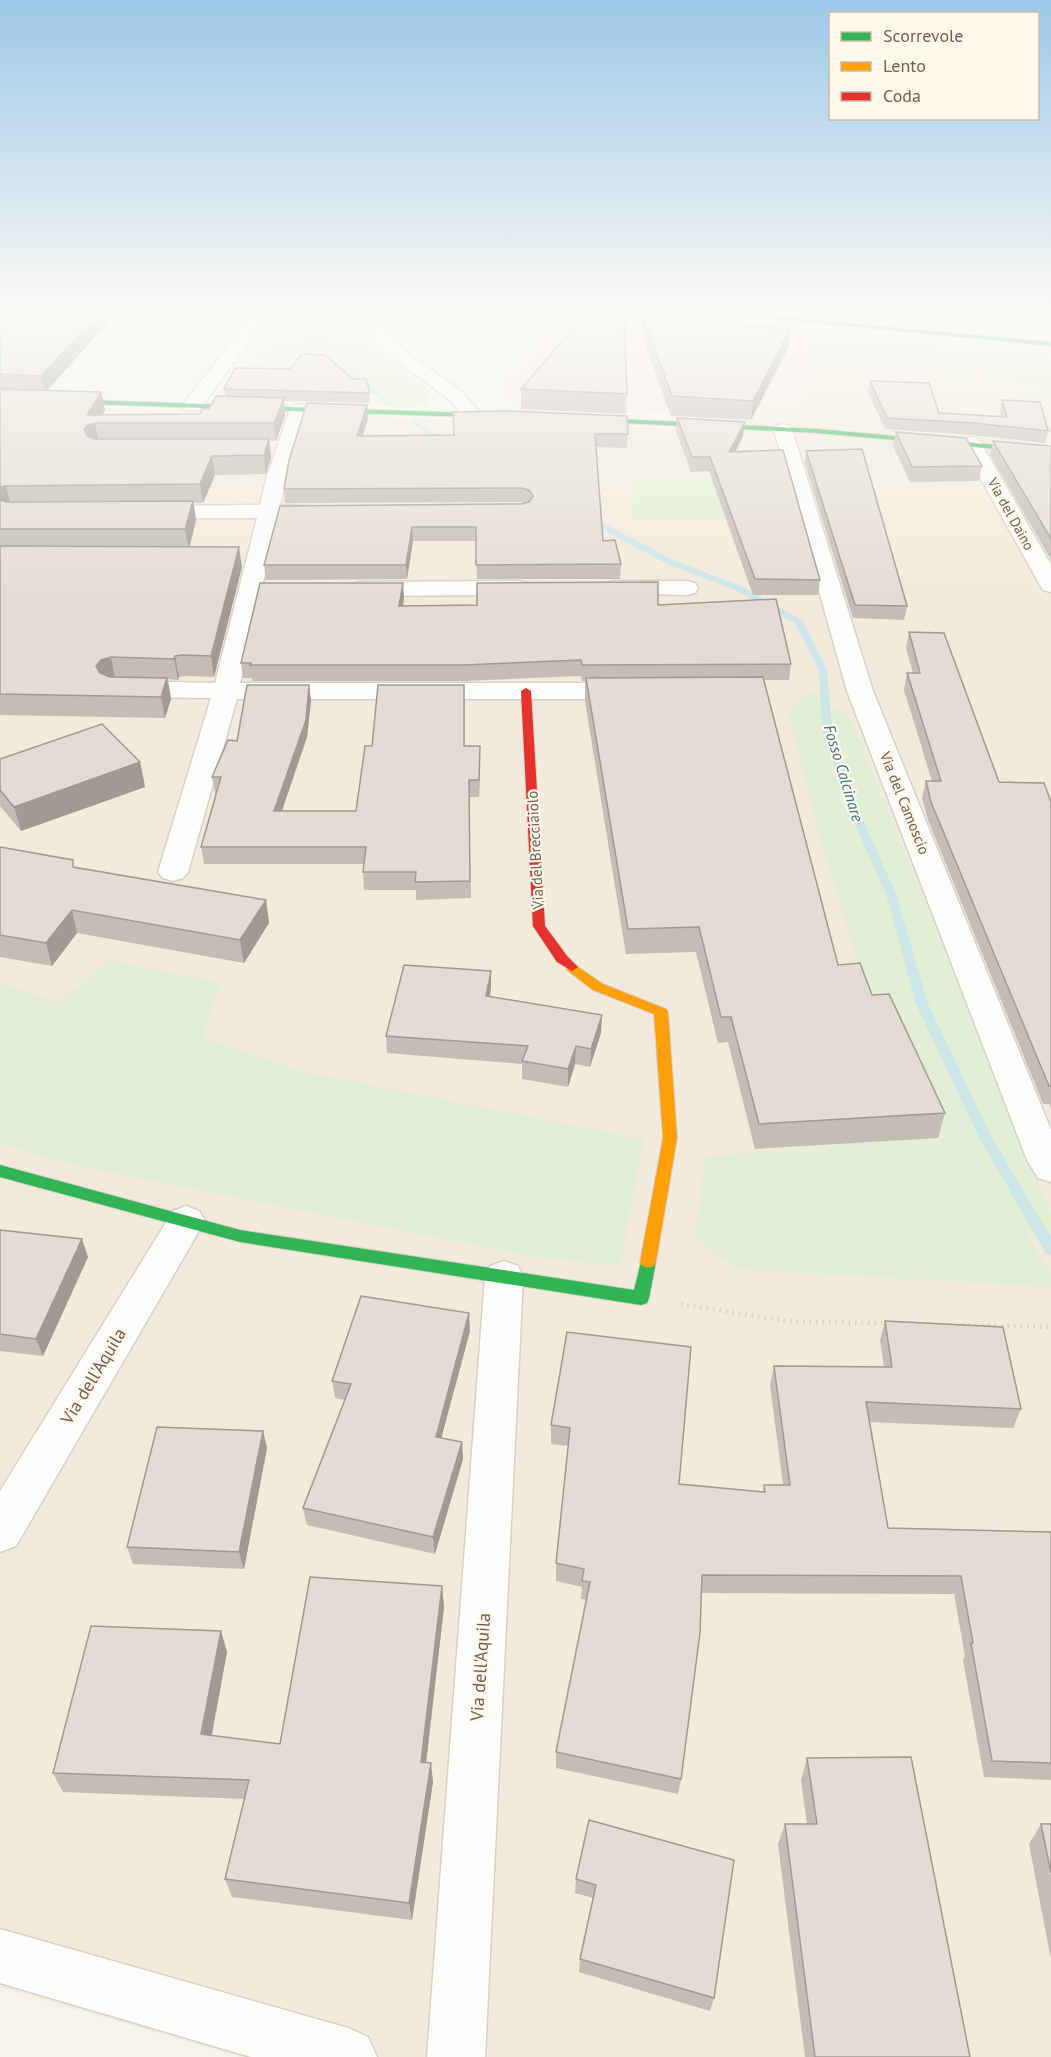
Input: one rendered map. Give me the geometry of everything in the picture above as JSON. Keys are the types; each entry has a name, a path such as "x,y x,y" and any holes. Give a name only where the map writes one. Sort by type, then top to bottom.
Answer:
{"street":[{"path":"164,405 517,417"},
{"path":"466,405 473,416"},
{"path":"173,872 225,691 261,589 245,558 268,512 274,449 299,410"},
{"path":"571,419 783,430 971,443 1051,452"},
{"name":"Via del Camoscio","path":"783,430 799,477 860,691 1045,1160 1051,1168"},
{"name":"Via del Daino","path":"971,443 1051,585"},
{"path":"128,512 348,511"},
{"path":"332,589 545,588"},
{"path":"593,588 687,588"},
{"path":"116,688 225,691 654,691"},
{"name":"Via del Brecciaiolo","path":"526,691 539,926 562,959 597,987 661,1012 670,1138 641,1298"},
{"path":"0,1171 240,1236 641,1298"},
{"name":"Via dell'Aquila","path":"0,1531 186,1221"},
{"name":"Via dell'Aquila","path":"456,2057 504,1277"},
{"path":"0,1956 348,2057"}],"path":[{"path":"641,1298 793,1322 894,1323"},
{"path":"958,1325 1051,1327"}],"shaded area":[{"path":"0,405 53,405 721,430 737,418 802,424 805,405 1051,405 1051,2057 241,2057 0,1987"},
{"path":"571,405 805,405 802,424"}],"green space":[{"path":"376,405 422,405 411,407"},
{"path":"634,478 758,481 768,519 632,518"},
{"path":"810,692 850,717 1051,1214 1051,1237 1027,1233 1051,1275 1051,1287 735,1269 695,1236 705,1157 817,1145 885,1053 821,842 788,711"},
{"path":"109,960 221,983 203,1038 301,1071 644,1139 620,1266 537,1257 81,1167 0,1144 0,983 60,1002"}],"building":[{"path":"0,405 93,405 87,415 200,414 202,409 209,409 211,405 281,405 274,423 95,423 84,429 87,436 95,439 269,439 264,455 212,456 200,484 0,487"},
{"path":"306,405 367,405 357,436 454,435 453,412 508,411 627,416 628,434 595,434 603,541 615,540 621,564 476,565 476,527 412,527 406,565 264,565 280,506 521,504 529,502 533,496 529,490 521,488 284,489 289,460"},
{"path":"881,405 936,405 939,413 1007,417 1003,405 1041,405 1048,431 974,423 887,418"},
{"path":"677,418 745,422 729,452 783,450 820,580 755,579 710,457 692,457"},
{"path":"896,432 966,438 982,466 912,467"},
{"path":"993,441 1051,446 1051,539"},
{"path":"862,449 907,606 855,605 806,451"},
{"path":"0,500 6,502 193,501 185,529 0,529"},
{"path":"0,546 239,547 211,656 182,655 175,656 174,659 111,657 101,660 96,666 100,673 110,677 167,678 161,697 0,694"},
{"path":"658,582 658,605 776,599 791,664 582,665 581,660 464,665 250,665 251,663 241,663 260,583 403,583 399,606 477,605 477,583"},
{"path":"909,632 944,633 999,782 1044,783 1051,802 1051,1086 1049,1086 931,802 926,781 941,781 907,673 920,673"},
{"path":"763,677 838,965 860,963 872,995 889,994 945,1113 759,1124 731,1017 721,1017 699,927 628,929 586,678"},
{"path":"247,685 309,685 306,720 274,811 356,811 365,746 372,746 378,685 464,685 464,746 480,746 479,780 469,780 470,881 415,882 416,872 363,872 366,847 201,847 221,777 212,777 228,740 237,741"},
{"path":"102,724 140,762 14,807 0,790 0,759"},
{"path":"0,847 73,860 73,867 266,900 240,940 72,910 46,943 0,935"},
{"path":"404,965 491,971 486,996 602,1015 591,1049 576,1046 568,1069 522,1061 528,1046 386,1036"},
{"path":"0,1230 82,1239 36,1339 0,1334"},
{"path":"361,1296 469,1313 436,1437 462,1442 433,1537 303,1508 351,1384 332,1381"},
{"path":"885,1321 1003,1327 1021,1409 866,1402 888,1528 1051,1532 1051,1763 992,1761 961,1576 702,1575 700,1633 681,1779 556,1752 590,1582 582,1581 584,1569 556,1563 570,1428 551,1425 567,1332 691,1347 679,1484 765,1492 764,1485 790,1485 774,1366 892,1367"},
{"path":"157,1427 263,1431 239,1552 127,1547"},
{"path":"310,1577 442,1586 421,1762 431,1763 409,1903 225,1879 249,1780 53,1773 91,1626 221,1631 201,1734 280,1744"},
{"path":"911,1757 970,2057 815,2057 785,1824 817,1824 807,1758"},
{"path":"589,1820 734,1860 714,1998 580,1959 596,1885 576,1879"},
{"path":"1041,1824 1051,1824 1051,1873"}],"waterway":[{"name":"Fosso Calcinare","path":"413,422 447,444"},
{"name":"Fosso Calcinare","path":"587,518 670,562 738,588 799,621 823,670 827,729 851,804 891,894 922,1004 984,1135 1051,1250"}],"traffic: fast":[{"path":"176,405 499,416"},
{"path":"583,419 817,431 1051,452"},
{"path":"0,1171 240,1236 641,1298 648,1262"}],"traffic: slow":[{"path":"572,967 598,987 661,1012 670,1138 648,1262"}],"traffic: jam":[{"path":"526,691 539,926 562,959 572,967"}]}
